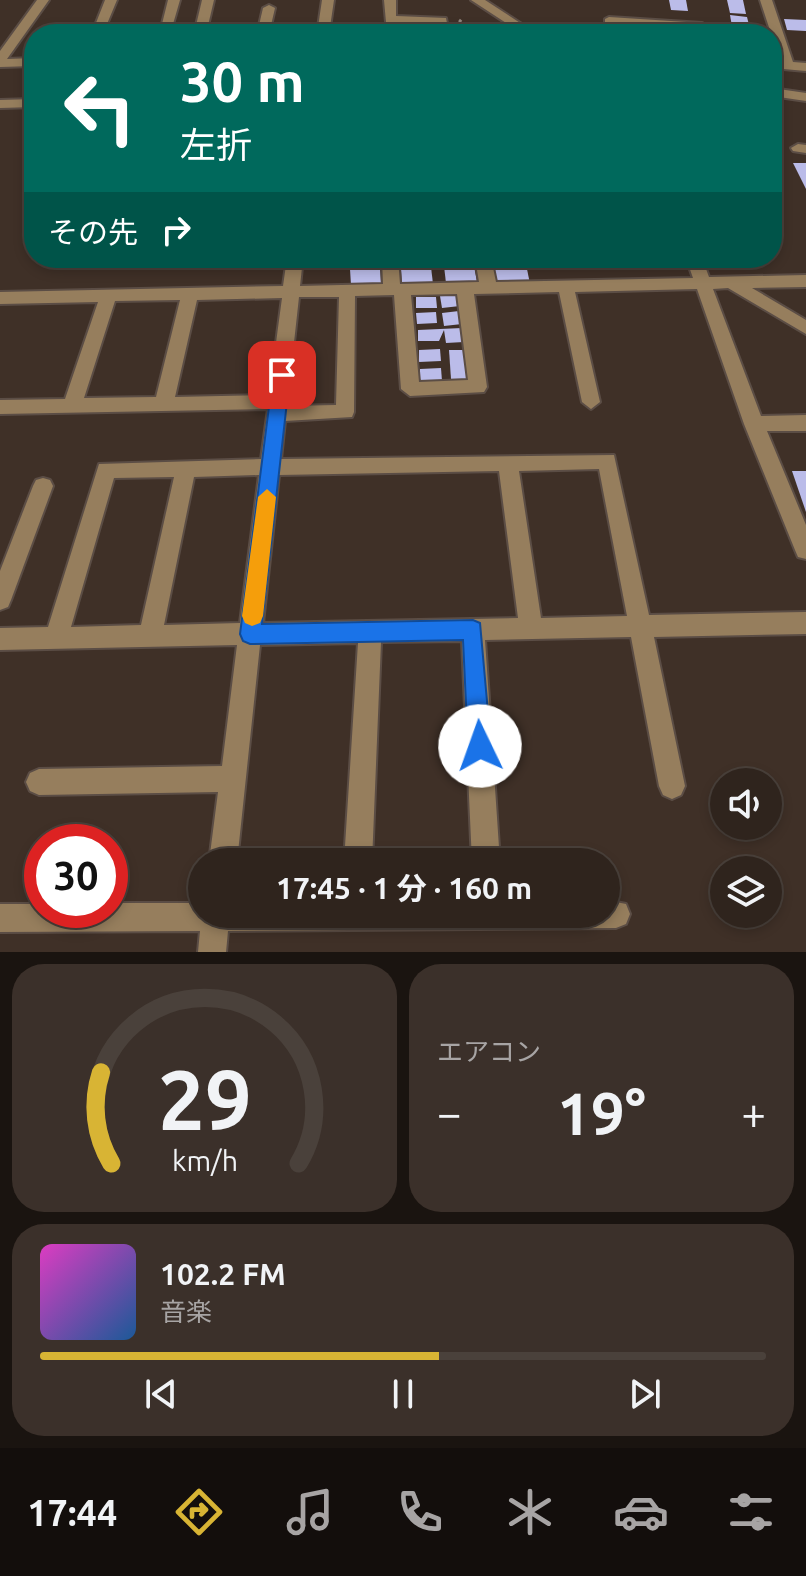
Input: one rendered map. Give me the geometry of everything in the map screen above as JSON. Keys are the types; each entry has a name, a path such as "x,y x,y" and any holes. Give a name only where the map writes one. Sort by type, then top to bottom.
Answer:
{"street":[{"path":"26,24 43,0"},
{"path":"102,24 111,0"},
{"path":"168,24 174,0"},
{"path":"202,24 208,0"},
{"path":"324,24 328,0"},
{"path":"390,0 390,24"},
{"path":"766,0 774,24"},
{"path":"485,2 517,24"},
{"path":"265,24 269,8"},
{"path":"390,20 442,20 442,24"},
{"path":"609,22 646,24"},
{"path":"0,61 24,27"},
{"path":"782,47 788,65"},
{"path":"0,61 24,62"},
{"path":"782,65 806,67"},
{"path":"782,93 806,97"},
{"path":"0,104 24,103"},
{"path":"225,848 294,268"},
{"path":"392,268 410,389 478,387 465,289"},
{"path":"485,268 489,289"},
{"path":"698,268 754,424 806,550"},
{"path":"0,298 806,281"},
{"path":"733,284 806,328"},
{"path":"566,288 591,402"},
{"path":"0,407 164,404 345,412 347,293"},
{"path":"164,404 190,294"},
{"path":"72,406 108,296"},
{"path":"754,424 806,423"},
{"path":"56,638 106,470 607,461 672,786"},
{"path":"508,464 531,628"},
{"path":"150,636 186,469"},
{"path":"0,600 43,486"},
{"path":"0,639 806,623"},
{"path":"473,630 485,848"},
{"path":"359,848 370,632"},
{"path":"39,782 233,779"},
{"path":"0,918 188,915"},
{"path":"212,952 215,928"}],"building":[{"path":"669,0 686,0 688,11 671,10"},
{"path":"727,0 743,0 746,14 730,13"},
{"path":"730,15 747,17 749,24 732,24"},
{"path":"784,19 806,20 806,31 787,30"},
{"path":"793,163 806,163 806,189"},
{"path":"380,268 381,284 351,285 350,269"},
{"path":"401,268 431,268 433,284 402,284"},
{"path":"444,268 474,268 477,282 446,283"},
{"path":"492,268 527,268 530,284 495,285"},
{"path":"457,294 460,306 442,308 440,296"},
{"path":"416,297 436,297 437,308 416,308"},
{"path":"459,311 462,324 444,326 442,313"},
{"path":"436,312 437,323 417,324 416,313"},
{"path":"462,328 464,342 446,343 444,330 439,341 418,341 418,330"},
{"path":"440,349 441,361 419,362 419,350"},
{"path":"449,350 464,350 467,379 451,379"},
{"path":"441,368 442,381 420,381 420,369"},
{"path":"792,471 806,471 806,512"}],"slow traffic":[{"path":"252,616 267,497"}],"route":[{"path":"282,375 250,634 473,630 480,746"}]}
